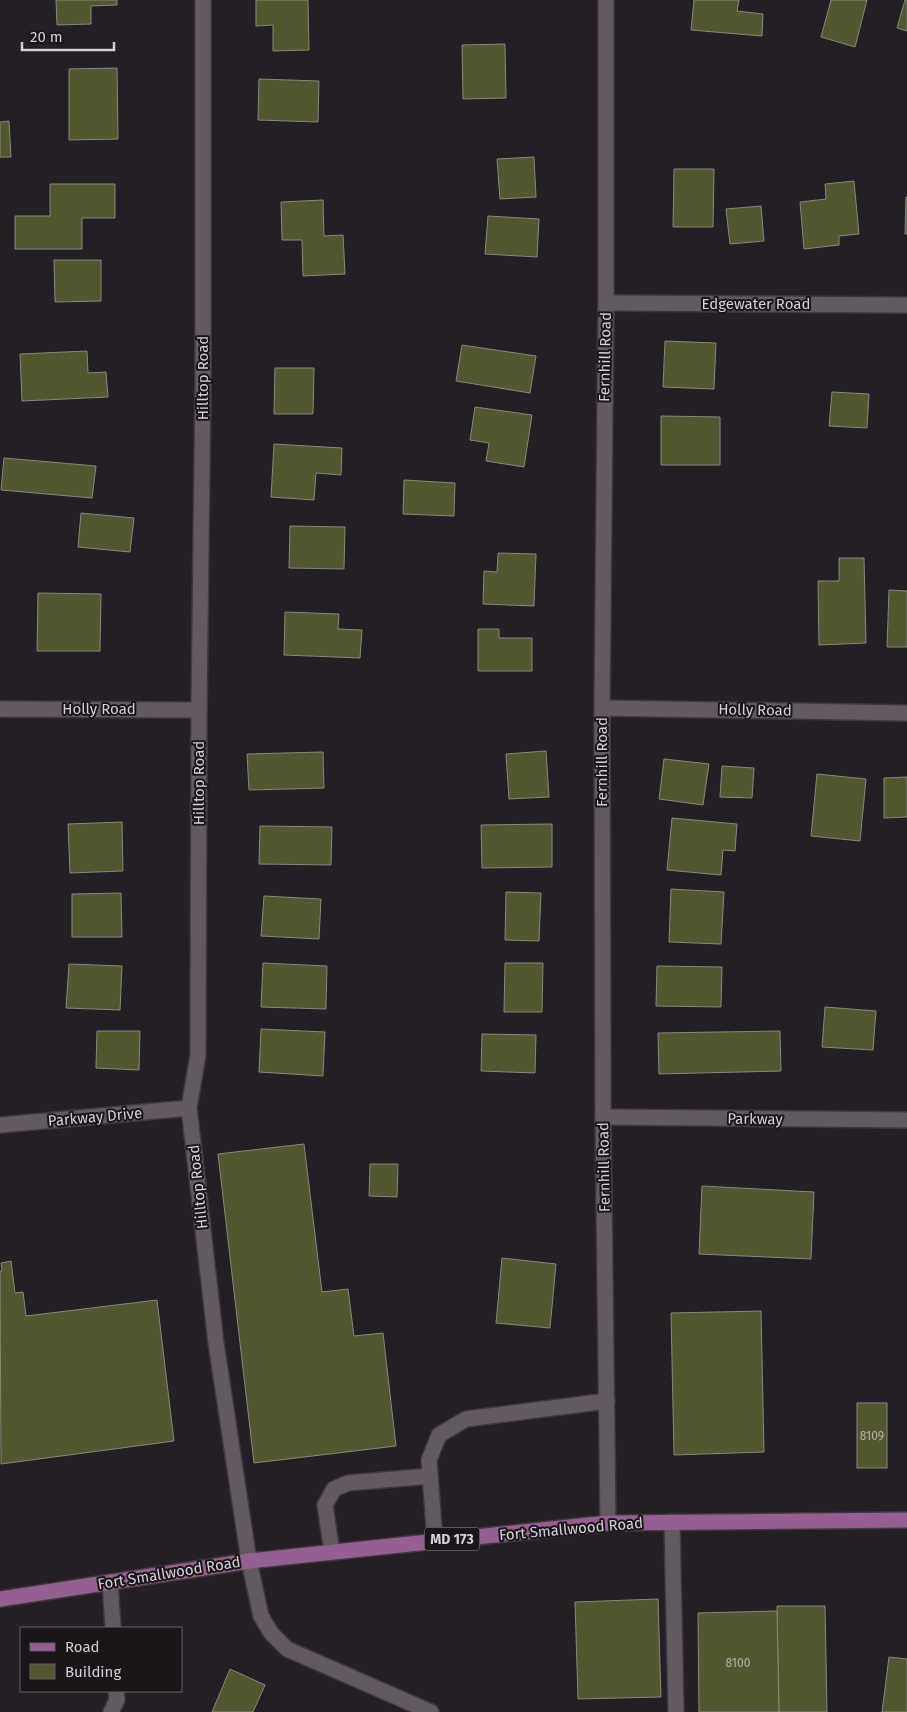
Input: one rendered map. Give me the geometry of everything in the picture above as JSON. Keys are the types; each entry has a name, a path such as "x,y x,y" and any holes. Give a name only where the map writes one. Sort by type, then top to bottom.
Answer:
{"main road":[{"name":"Fort Smallwood Road","path":"0,1599 249,1561 608,1523 907,1520"}],"street":[{"name":"Hilltop Road","path":"203,0 204,382 199,710 198,1055 190,1108 216,1343 249,1561 261,1616 271,1633 287,1649 431,1712"},
{"name":"Fernhill Road","path":"606,0 606,303 602,708 603,1117 608,1523"},
{"name":"Edgewater Road","path":"606,303 907,305"},
{"name":"Holly Road","path":"602,708 907,713"},
{"name":"Holly Road","path":"0,709 199,710"},
{"name":"Parkway Drive","path":"0,1125 190,1108"},
{"name":"Parkway","path":"603,1117 907,1120"},
{"path":"435,1541 429,1460 439,1435 466,1419 607,1400"},
{"path":"332,1552 325,1505 334,1489 348,1483 430,1476"},
{"path":"672,1522 676,1712"},
{"path":"110,1582 113,1627"},
{"path":"111,1712 117,1700 116,1692"}],"building":[{"path":"56,0 117,0 117,5 91,6 91,24 57,25"},
{"path":"256,0 308,0 309,50 273,51 273,25 256,26"},
{"path":"694,0 739,0 737,11 763,14 762,36 691,30"},
{"path":"831,0 867,0 855,47 821,37"},
{"path":"905,0 907,0 907,31 897,28"},
{"path":"505,44 506,98 463,99 462,45"},
{"path":"117,68 118,139 69,140 69,69"},
{"path":"259,79 319,81 318,122 258,120"},
{"path":"9,121 11,157 0,157 0,122"},
{"path":"534,157 536,197 500,199 497,159"},
{"path":"674,169 714,169 713,227 673,227"},
{"path":"854,181 859,234 839,236 839,245 804,249 800,202 826,199 825,184"},
{"path":"50,184 115,184 115,218 82,218 82,249 15,249 15,216 50,216"},
{"path":"906,197 907,234 905,234"},
{"path":"323,200 324,236 343,235 345,274 303,276 302,240 282,240 281,202"},
{"path":"761,206 764,241 730,244 726,209"},
{"path":"488,216 539,219 537,257 485,254"},
{"path":"54,260 101,260 101,301 55,302"},
{"path":"665,341 716,343 714,389 663,387"},
{"path":"462,345 536,356 530,393 456,381"},
{"path":"87,351 88,373 106,372 108,397 22,401 20,354"},
{"path":"275,368 314,368 313,414 274,414"},
{"path":"832,392 869,394 867,428 829,426"},
{"path":"475,407 532,415 524,467 486,461 489,443 470,440"},
{"path":"661,416 720,417 720,465 661,465"},
{"path":"274,444 342,448 341,475 316,473 314,500 271,497"},
{"path":"4,458 96,466 92,498 1,490"},
{"path":"404,480 455,483 454,516 403,514"},
{"path":"81,513 134,518 130,552 78,547"},
{"path":"290,526 345,527 344,569 289,568"},
{"path":"498,553 536,554 534,606 483,604 484,571 497,572"},
{"path":"839,558 864,558 866,643 819,645 818,581 839,581"},
{"path":"889,590 907,591 907,647 887,647"},
{"path":"38,593 101,594 100,651 37,651"},
{"path":"285,612 339,614 338,629 362,630 360,658 284,655"},
{"path":"478,629 499,629 499,638 532,638 532,671 478,671"},
{"path":"546,751 549,797 509,799 506,754"},
{"path":"323,752 324,788 249,790 247,754"},
{"path":"664,759 709,764 703,805 659,799"},
{"path":"722,766 754,768 752,798 720,797"},
{"path":"817,774 866,779 860,841 811,836"},
{"path":"907,777 907,817 884,818 884,778"},
{"path":"672,818 737,824 735,851 723,850 721,875 667,870"},
{"path":"122,822 123,871 70,873 68,824"},
{"path":"552,824 552,867 482,868 481,825"},
{"path":"260,826 332,827 331,865 259,864"},
{"path":"671,889 724,892 721,944 669,942"},
{"path":"506,892 541,893 539,941 505,940"},
{"path":"121,893 122,937 72,937 72,894"},
{"path":"264,896 321,899 319,939 261,936"},
{"path":"263,963 327,966 326,1009 261,1007"},
{"path":"505,963 543,963 542,1012 504,1012"},
{"path":"69,964 122,966 120,1010 66,1008"},
{"path":"657,966 722,967 721,1007 656,1006"},
{"path":"825,1007 876,1011 873,1050 822,1047"},
{"path":"261,1029 325,1032 323,1076 259,1072"},
{"path":"97,1031 140,1031 139,1070 96,1068"},
{"path":"780,1031 781,1071 659,1074 658,1033"},
{"path":"482,1034 536,1035 535,1073 481,1071"},
{"path":"304,1144 322,1292 348,1289 354,1336 383,1333 396,1446 254,1463 218,1154"},
{"path":"370,1164 398,1164 397,1197 369,1196"},
{"path":"702,1186 814,1192 811,1259 699,1254"},
{"path":"502,1258 556,1264 550,1328 496,1323"},
{"path":"11,1261 15,1293 23,1292 26,1316 157,1300 174,1441 1,1464 0,1271 2,1271 1,1263"},
{"path":"761,1311 764,1452 674,1455 671,1313"},
{"path":"857,1403 887,1403 887,1468 857,1468"},
{"path":"658,1599 661,1697 578,1699 575,1602"},
{"path":"777,1606 825,1606 827,1712 779,1712"},
{"path":"777,1611 779,1712 699,1712 698,1613"},
{"path":"889,1657 907,1659 907,1712 882,1712"},
{"path":"230,1669 265,1685 253,1712 212,1712"}]}
